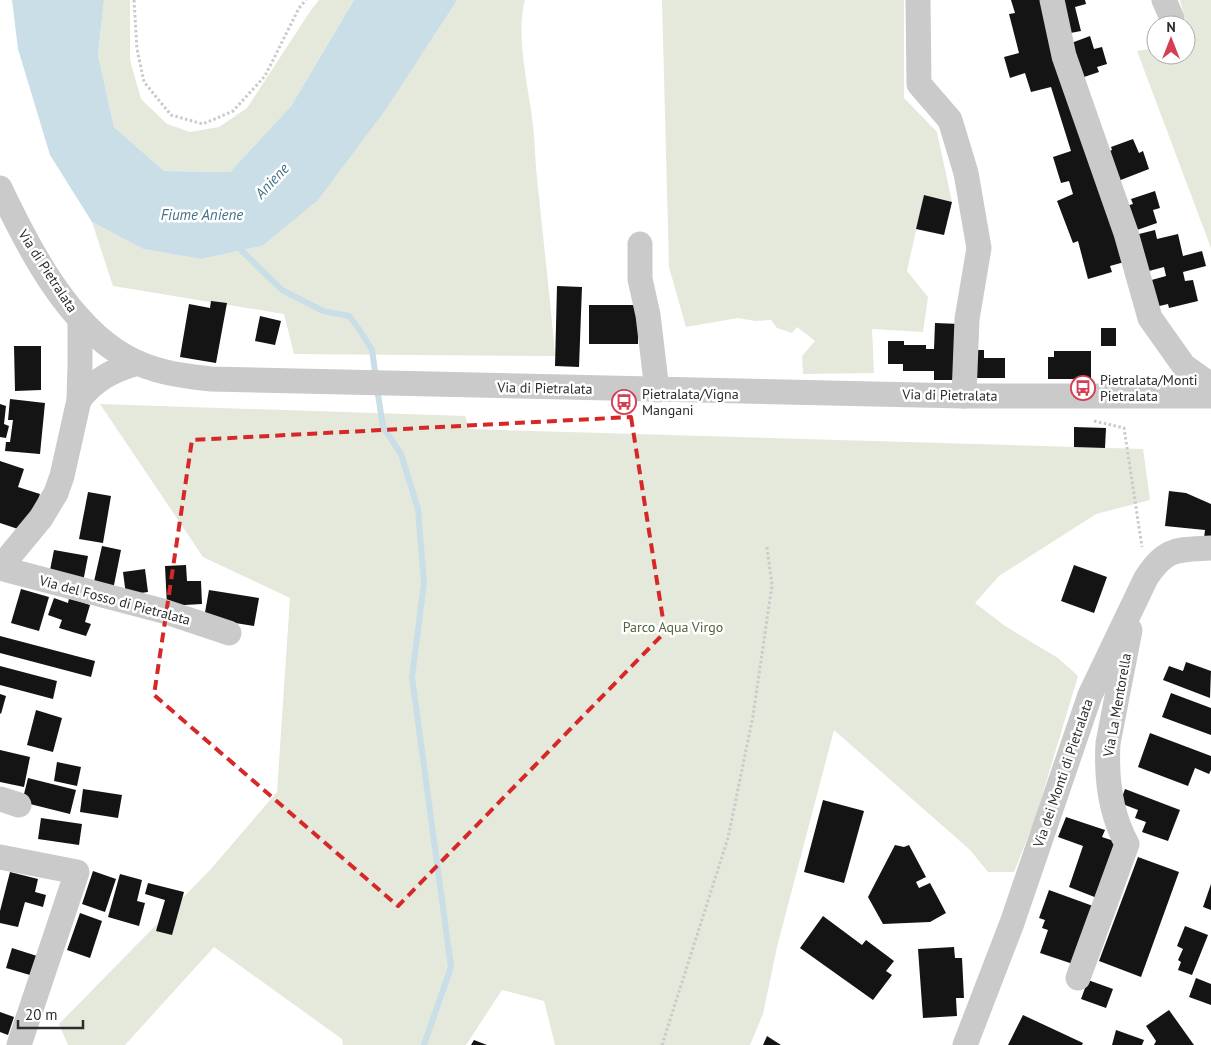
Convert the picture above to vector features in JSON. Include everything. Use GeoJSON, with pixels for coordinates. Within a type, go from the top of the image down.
{"type":"FeatureCollection","features":[{"type":"Feature","properties":{"kind":"street"},"geometry":{"type":"LineString","coordinates":[[918,0],[919,84],[950,120],[966,174],[979,248],[967,319],[964,396]]}},
{"type":"Feature","properties":{"kind":"street"},"geometry":{"type":"LineString","coordinates":[[1052,0],[1064,56],[1126,233],[1150,318],[1184,366],[1211,386]]}},
{"type":"Feature","properties":{"kind":"street","name":"Via di Pietralata"},"geometry":{"type":"LineString","coordinates":[[0,188],[32,251],[53,284],[80,319],[108,345],[126,357],[165,372],[192,377],[310,383],[964,396],[1211,396]]}},
{"type":"Feature","properties":{"kind":"street"},"geometry":{"type":"LineString","coordinates":[[640,244],[640,279],[648,315],[657,390]]}},
{"type":"Feature","properties":{"kind":"street"},"geometry":{"type":"LineString","coordinates":[[0,563],[8,558],[35,526],[56,493],[65,464],[79,400],[80,319]]}},
{"type":"Feature","properties":{"kind":"street"},"geometry":{"type":"LineString","coordinates":[[79,400],[87,389],[106,375],[118,368],[138,363]]}},
{"type":"Feature","properties":{"kind":"street","name":"Via dei Monti di Pietralata"},"geometry":{"type":"LineString","coordinates":[[965,1045],[1012,923],[1090,695],[1146,578],[1154,566],[1167,554],[1182,550],[1211,548]]}},
{"type":"Feature","properties":{"kind":"street","name":"Via del Fosso di Pietralata"},"geometry":{"type":"LineString","coordinates":[[0,568],[163,612],[229,633]]}},
{"type":"Feature","properties":{"kind":"street","name":"Via La Mentorella"},"geometry":{"type":"LineString","coordinates":[[1078,978],[1127,844],[1118,828],[1109,790],[1108,743],[1136,601]]}},
{"type":"Feature","properties":{"kind":"street"},"geometry":{"type":"LineString","coordinates":[[0,857],[77,872],[19,1045]]}},
{"type":"Feature","properties":{"kind":"path"},"geometry":{"type":"LineString","coordinates":[[134,0],[137,50],[144,82],[171,115],[203,124],[233,111],[265,76],[299,8],[306,0]]}},
{"type":"Feature","properties":{"kind":"path"},"geometry":{"type":"LineString","coordinates":[[1089,420],[1124,428],[1146,578]]}},
{"type":"Feature","properties":{"kind":"path"},"geometry":{"type":"LineString","coordinates":[[662,1045],[728,838],[752,716],[772,585],[767,546]]}},
{"type":"Feature","properties":{"kind":"highlighted area"},"geometry":{"type":"Polygon","coordinates":[[[631,417],[665,632],[398,906],[154,695],[192,440],[631,417]]]}},
{"type":"Feature","properties":{"kind":"green space"},"geometry":{"type":"Polygon","coordinates":[[[104,0],[130,0],[130,60],[141,99],[167,124],[190,132],[219,127],[247,108],[319,0],[354,0],[291,106],[230,172],[164,171],[114,127],[98,55],[104,0]]]}},
{"type":"Feature","properties":{"kind":"green space"},"geometry":{"type":"Polygon","coordinates":[[[457,0],[525,0],[521,29],[522,45],[533,125],[555,356],[294,354],[284,314],[113,286],[92,222],[143,249],[201,259],[262,246],[457,0]]]}},
{"type":"Feature","properties":{"kind":"green space"},"geometry":{"type":"Polygon","coordinates":[[[662,0],[904,0],[904,98],[937,132],[952,202],[924,195],[907,271],[928,297],[923,332],[872,329],[874,373],[803,374],[802,356],[815,341],[797,327],[792,333],[777,328],[771,320],[755,321],[738,318],[686,327],[669,267],[662,0]]]}},
{"type":"Feature","properties":{"kind":"green space"},"geometry":{"type":"Polygon","coordinates":[[[1180,0],[1211,0],[1211,248],[1137,51],[1146,50],[1146,65],[1196,65],[1196,15],[1184,15],[1180,0]]]}},
{"type":"Feature","properties":{"kind":"green space","name":"Parco Aqua Virgo"},"geometry":{"type":"Polygon","coordinates":[[[100,404],[465,416],[470,429],[1143,449],[1150,500],[1096,514],[999,576],[975,603],[1005,626],[1058,658],[1078,676],[1036,816],[1014,872],[988,872],[970,850],[834,730],[777,947],[763,1014],[750,1045],[555,1045],[544,1001],[502,990],[466,1045],[343,1045],[342,1039],[214,947],[125,1045],[68,1045],[59,1024],[210,870],[277,792],[290,598],[203,557],[100,404]]]}},
{"type":"Feature","properties":{"kind":"water","name":"Fiume Aniene"},"geometry":{"type":"Polygon","coordinates":[[[12,0],[104,0],[98,55],[114,127],[164,171],[230,172],[291,106],[354,0],[457,0],[386,109],[318,200],[262,246],[201,259],[143,249],[92,222],[50,155],[18,49],[12,0]]]}},
{"type":"Feature","properties":{"kind":"building"},"geometry":{"type":"Polygon","coordinates":[[[1011,0],[1046,0],[1128,261],[1110,266],[1112,272],[1088,279],[1078,241],[1073,243],[1057,201],[1073,194],[1069,181],[1061,183],[1053,157],[1071,151],[1051,87],[1031,92],[1025,73],[1010,78],[1004,57],[1019,53],[1009,14],[1015,13],[1011,0]]]}},
{"type":"Feature","properties":{"kind":"building"},"geometry":{"type":"Polygon","coordinates":[[[1057,0],[1085,0],[1086,4],[1075,7],[1081,31],[1065,34],[1057,0]]]}},
{"type":"Feature","properties":{"kind":"building"},"geometry":{"type":"Polygon","coordinates":[[[1090,36],[1094,49],[1102,47],[1107,64],[1097,67],[1099,72],[1078,79],[1066,45],[1090,36]]]}},
{"type":"Feature","properties":{"kind":"building"},"geometry":{"type":"Polygon","coordinates":[[[1133,139],[1139,153],[1143,151],[1149,169],[1113,183],[1103,154],[1112,150],[1111,147],[1133,139]]]}},
{"type":"Feature","properties":{"kind":"building"},"geometry":{"type":"Polygon","coordinates":[[[1155,191],[1160,208],[1153,210],[1157,223],[1137,230],[1126,206],[1133,204],[1131,199],[1155,191]]]}},
{"type":"Feature","properties":{"kind":"building"},"geometry":{"type":"Polygon","coordinates":[[[924,195],[952,202],[944,235],[916,229],[924,195]]]}},
{"type":"Feature","properties":{"kind":"building"},"geometry":{"type":"Polygon","coordinates":[[[1155,230],[1157,239],[1178,234],[1183,256],[1202,251],[1206,266],[1183,272],[1185,281],[1193,280],[1198,301],[1169,308],[1168,304],[1155,307],[1148,281],[1166,276],[1164,267],[1145,272],[1135,235],[1155,230]]]}},
{"type":"Feature","properties":{"kind":"building"},"geometry":{"type":"Polygon","coordinates":[[[557,286],[582,287],[579,367],[555,366],[557,286]]]}},
{"type":"Feature","properties":{"kind":"building"},"geometry":{"type":"Polygon","coordinates":[[[211,301],[227,303],[216,363],[180,357],[189,304],[210,308],[211,301]]]}},
{"type":"Feature","properties":{"kind":"building"},"geometry":{"type":"Polygon","coordinates":[[[589,305],[638,305],[638,344],[589,344],[589,305]]]}},
{"type":"Feature","properties":{"kind":"building"},"geometry":{"type":"Polygon","coordinates":[[[260,316],[281,321],[275,345],[255,341],[260,316]]]}},
{"type":"Feature","properties":{"kind":"building"},"geometry":{"type":"Polygon","coordinates":[[[935,323],[960,324],[959,380],[934,380],[934,371],[903,371],[903,364],[888,364],[888,341],[904,341],[904,345],[926,345],[926,349],[934,349],[935,323]]]}},
{"type":"Feature","properties":{"kind":"building"},"geometry":{"type":"Polygon","coordinates":[[[1101,328],[1116,328],[1116,346],[1101,346],[1101,328]]]}},
{"type":"Feature","properties":{"kind":"building"},"geometry":{"type":"Polygon","coordinates":[[[14,346],[41,346],[41,390],[15,391],[14,346]]]}},
{"type":"Feature","properties":{"kind":"building"},"geometry":{"type":"Polygon","coordinates":[[[974,350],[984,350],[984,358],[1005,358],[1005,378],[974,378],[974,350]]]}},
{"type":"Feature","properties":{"kind":"building"},"geometry":{"type":"Polygon","coordinates":[[[1054,351],[1091,351],[1091,379],[1048,379],[1048,357],[1054,357],[1054,351]]]}},
{"type":"Feature","properties":{"kind":"building"},"geometry":{"type":"Polygon","coordinates":[[[10,399],[45,403],[40,454],[5,451],[6,442],[10,442],[13,420],[8,420],[10,399]]]}},
{"type":"Feature","properties":{"kind":"building"},"geometry":{"type":"Polygon","coordinates":[[[0,404],[6,406],[4,424],[9,426],[6,438],[0,437],[0,404]]]}},
{"type":"Feature","properties":{"kind":"building"},"geometry":{"type":"Polygon","coordinates":[[[1074,427],[1106,428],[1105,448],[1074,447],[1074,427]]]}},
{"type":"Feature","properties":{"kind":"building"},"geometry":{"type":"Polygon","coordinates":[[[0,461],[24,469],[18,487],[40,494],[27,532],[0,523],[0,461]]]}},
{"type":"Feature","properties":{"kind":"building"},"geometry":{"type":"Polygon","coordinates":[[[1169,491],[1186,493],[1211,504],[1211,539],[1204,538],[1205,530],[1165,526],[1169,491]]]}},
{"type":"Feature","properties":{"kind":"building"},"geometry":{"type":"Polygon","coordinates":[[[88,492],[111,496],[103,543],[79,539],[88,492]]]}},
{"type":"Feature","properties":{"kind":"building"},"geometry":{"type":"Polygon","coordinates":[[[102,546],[121,550],[113,590],[93,586],[102,546]]]}},
{"type":"Feature","properties":{"kind":"building"},"geometry":{"type":"Polygon","coordinates":[[[54,550],[88,556],[83,582],[49,575],[54,550]]]}},
{"type":"Feature","properties":{"kind":"building"},"geometry":{"type":"Polygon","coordinates":[[[186,565],[187,581],[201,581],[202,604],[167,606],[165,566],[186,565]]]}},
{"type":"Feature","properties":{"kind":"building"},"geometry":{"type":"Polygon","coordinates":[[[1074,565],[1107,577],[1094,613],[1061,601],[1074,565]]]}},
{"type":"Feature","properties":{"kind":"building"},"geometry":{"type":"Polygon","coordinates":[[[145,569],[148,592],[126,595],[123,572],[145,569]]]}},
{"type":"Feature","properties":{"kind":"building"},"geometry":{"type":"Polygon","coordinates":[[[21,589],[49,597],[39,631],[11,623],[21,589]]]}},
{"type":"Feature","properties":{"kind":"building"},"geometry":{"type":"Polygon","coordinates":[[[209,590],[259,598],[254,626],[204,618],[209,590]]]}},
{"type":"Feature","properties":{"kind":"building"},"geometry":{"type":"Polygon","coordinates":[[[54,598],[68,603],[69,598],[90,605],[85,622],[91,624],[86,636],[59,628],[62,620],[48,615],[54,598]]]}},
{"type":"Feature","properties":{"kind":"building"},"geometry":{"type":"Polygon","coordinates":[[[0,636],[95,661],[91,677],[0,653],[0,636]]]}},
{"type":"Feature","properties":{"kind":"building"},"geometry":{"type":"Polygon","coordinates":[[[1186,662],[1211,671],[1210,698],[1163,680],[1169,666],[1183,671],[1186,662]]]}},
{"type":"Feature","properties":{"kind":"building"},"geometry":{"type":"Polygon","coordinates":[[[0,666],[57,681],[53,699],[0,685],[0,666]]]}},
{"type":"Feature","properties":{"kind":"building"},"geometry":{"type":"Polygon","coordinates":[[[1171,693],[1211,708],[1211,735],[1162,717],[1171,693]]]}},
{"type":"Feature","properties":{"kind":"building"},"geometry":{"type":"Polygon","coordinates":[[[0,694],[6,696],[1,714],[0,713],[0,694]]]}},
{"type":"Feature","properties":{"kind":"building"},"geometry":{"type":"Polygon","coordinates":[[[36,710],[62,718],[53,752],[27,745],[36,710]]]}},
{"type":"Feature","properties":{"kind":"building"},"geometry":{"type":"Polygon","coordinates":[[[1150,733],[1211,756],[1211,770],[1209,774],[1195,768],[1188,786],[1138,767],[1150,733]]]}},
{"type":"Feature","properties":{"kind":"building"},"geometry":{"type":"Polygon","coordinates":[[[0,750],[30,757],[24,787],[0,782],[0,750]]]}},
{"type":"Feature","properties":{"kind":"building"},"geometry":{"type":"Polygon","coordinates":[[[57,762],[81,767],[77,786],[54,781],[57,762]]]}},
{"type":"Feature","properties":{"kind":"building"},"geometry":{"type":"Polygon","coordinates":[[[28,778],[76,790],[70,814],[22,802],[28,778]]]}},
{"type":"Feature","properties":{"kind":"building"},"geometry":{"type":"Polygon","coordinates":[[[83,789],[122,795],[118,818],[80,812],[83,789]]]}},
{"type":"Feature","properties":{"kind":"building"},"geometry":{"type":"Polygon","coordinates":[[[1125,789],[1180,810],[1168,841],[1142,832],[1146,822],[1135,818],[1138,810],[1120,803],[1125,789]]]}},
{"type":"Feature","properties":{"kind":"building"},"geometry":{"type":"Polygon","coordinates":[[[823,800],[864,811],[844,883],[804,872],[823,800]]]}},
{"type":"Feature","properties":{"kind":"building"},"geometry":{"type":"Polygon","coordinates":[[[1066,817],[1105,830],[1102,837],[1117,842],[1097,898],[1069,887],[1083,846],[1058,837],[1066,817]]]}},
{"type":"Feature","properties":{"kind":"building"},"geometry":{"type":"Polygon","coordinates":[[[41,818],[82,824],[79,845],[38,839],[41,818]]]}},
{"type":"Feature","properties":{"kind":"building"},"geometry":{"type":"Polygon","coordinates":[[[895,845],[904,847],[909,845],[926,877],[916,882],[919,888],[930,883],[946,913],[930,922],[883,924],[868,897],[895,845]]]}},
{"type":"Feature","properties":{"kind":"building"},"geometry":{"type":"Polygon","coordinates":[[[1138,857],[1179,872],[1141,977],[1099,961],[1138,857]]]}},
{"type":"Feature","properties":{"kind":"building"},"geometry":{"type":"Polygon","coordinates":[[[93,871],[116,879],[105,912],[82,904],[93,871]]]}},
{"type":"Feature","properties":{"kind":"building"},"geometry":{"type":"Polygon","coordinates":[[[10,872],[38,879],[35,892],[46,895],[43,907],[25,902],[18,927],[0,923],[0,911],[10,872]]]}},
{"type":"Feature","properties":{"kind":"building"},"geometry":{"type":"Polygon","coordinates":[[[120,874],[142,880],[137,901],[145,903],[139,926],[108,917],[120,874]]]}},
{"type":"Feature","properties":{"kind":"building"},"geometry":{"type":"Polygon","coordinates":[[[148,883],[184,892],[172,935],[156,931],[165,900],[145,894],[148,883]]]}},
{"type":"Feature","properties":{"kind":"building"},"geometry":{"type":"Polygon","coordinates":[[[1211,884],[1211,910],[1203,907],[1211,884]]]}},
{"type":"Feature","properties":{"kind":"building"},"geometry":{"type":"Polygon","coordinates":[[[1049,890],[1093,906],[1073,964],[1040,953],[1048,930],[1042,928],[1045,920],[1039,918],[1049,890]]]}},
{"type":"Feature","properties":{"kind":"building"},"geometry":{"type":"Polygon","coordinates":[[[80,913],[102,921],[90,958],[67,950],[80,913]]]}},
{"type":"Feature","properties":{"kind":"building"},"geometry":{"type":"Polygon","coordinates":[[[823,916],[862,945],[866,940],[894,961],[886,971],[892,975],[873,1000],[800,948],[823,916]]]}},
{"type":"Feature","properties":{"kind":"building"},"geometry":{"type":"Polygon","coordinates":[[[1185,926],[1208,935],[1192,975],[1178,970],[1181,962],[1178,960],[1183,949],[1177,946],[1185,926]]]}},
{"type":"Feature","properties":{"kind":"building"},"geometry":{"type":"Polygon","coordinates":[[[954,947],[955,958],[962,958],[964,998],[956,998],[957,1016],[923,1018],[918,949],[954,947]]]}},
{"type":"Feature","properties":{"kind":"building"},"geometry":{"type":"Polygon","coordinates":[[[12,948],[37,956],[30,975],[6,968],[12,948]]]}},
{"type":"Feature","properties":{"kind":"building"},"geometry":{"type":"Polygon","coordinates":[[[1196,978],[1211,984],[1211,1005],[1189,997],[1196,978]]]}},
{"type":"Feature","properties":{"kind":"building"},"geometry":{"type":"Polygon","coordinates":[[[1088,980],[1113,989],[1106,1008],[1081,999],[1088,980]]]}},
{"type":"Feature","properties":{"kind":"building"},"geometry":{"type":"Polygon","coordinates":[[[1169,1010],[1194,1045],[1154,1045],[1156,1041],[1146,1026],[1169,1010]]]}},
{"type":"Feature","properties":{"kind":"building"},"geometry":{"type":"Polygon","coordinates":[[[0,1012],[14,1017],[8,1035],[0,1032],[0,1012]]]}},
{"type":"Feature","properties":{"kind":"building"},"geometry":{"type":"Polygon","coordinates":[[[1023,1015],[1083,1043],[1082,1045],[1008,1045],[1023,1015]]]}},
{"type":"Feature","properties":{"kind":"building"},"geometry":{"type":"Polygon","coordinates":[[[1116,1030],[1144,1040],[1142,1045],[1112,1045],[1116,1030]]]}},
{"type":"Feature","properties":{"kind":"building"},"geometry":{"type":"Polygon","coordinates":[[[767,1036],[781,1045],[763,1045],[767,1036]]]}},
{"type":"Feature","properties":{"kind":"building"},"geometry":{"type":"Polygon","coordinates":[[[474,1040],[487,1045],[471,1045],[474,1040]]]}},
{"type":"Feature","properties":{"kind":"waterway"},"geometry":{"type":"LineString","coordinates":[[242,251],[282,290],[323,311],[349,316],[372,350],[376,378]]}},
{"type":"Feature","properties":{"kind":"waterway"},"geometry":{"type":"LineString","coordinates":[[377,388],[383,427],[401,454],[418,509],[424,583],[412,677],[451,967],[424,1045]]}},
{"type":"Feature","properties":{"kind":"place","name":"Pietralata/Monti Pietralata"},"geometry":{"type":"Point","coordinates":[1083,388]}},
{"type":"Feature","properties":{"kind":"place","name":"Pietralata/Vigna Mangani"},"geometry":{"type":"Point","coordinates":[624,402]}},
{"type":"Feature","properties":{"kind":"water label","name":"Aniene"},"geometry":{"type":"Point","coordinates":[272,181]}}]}
